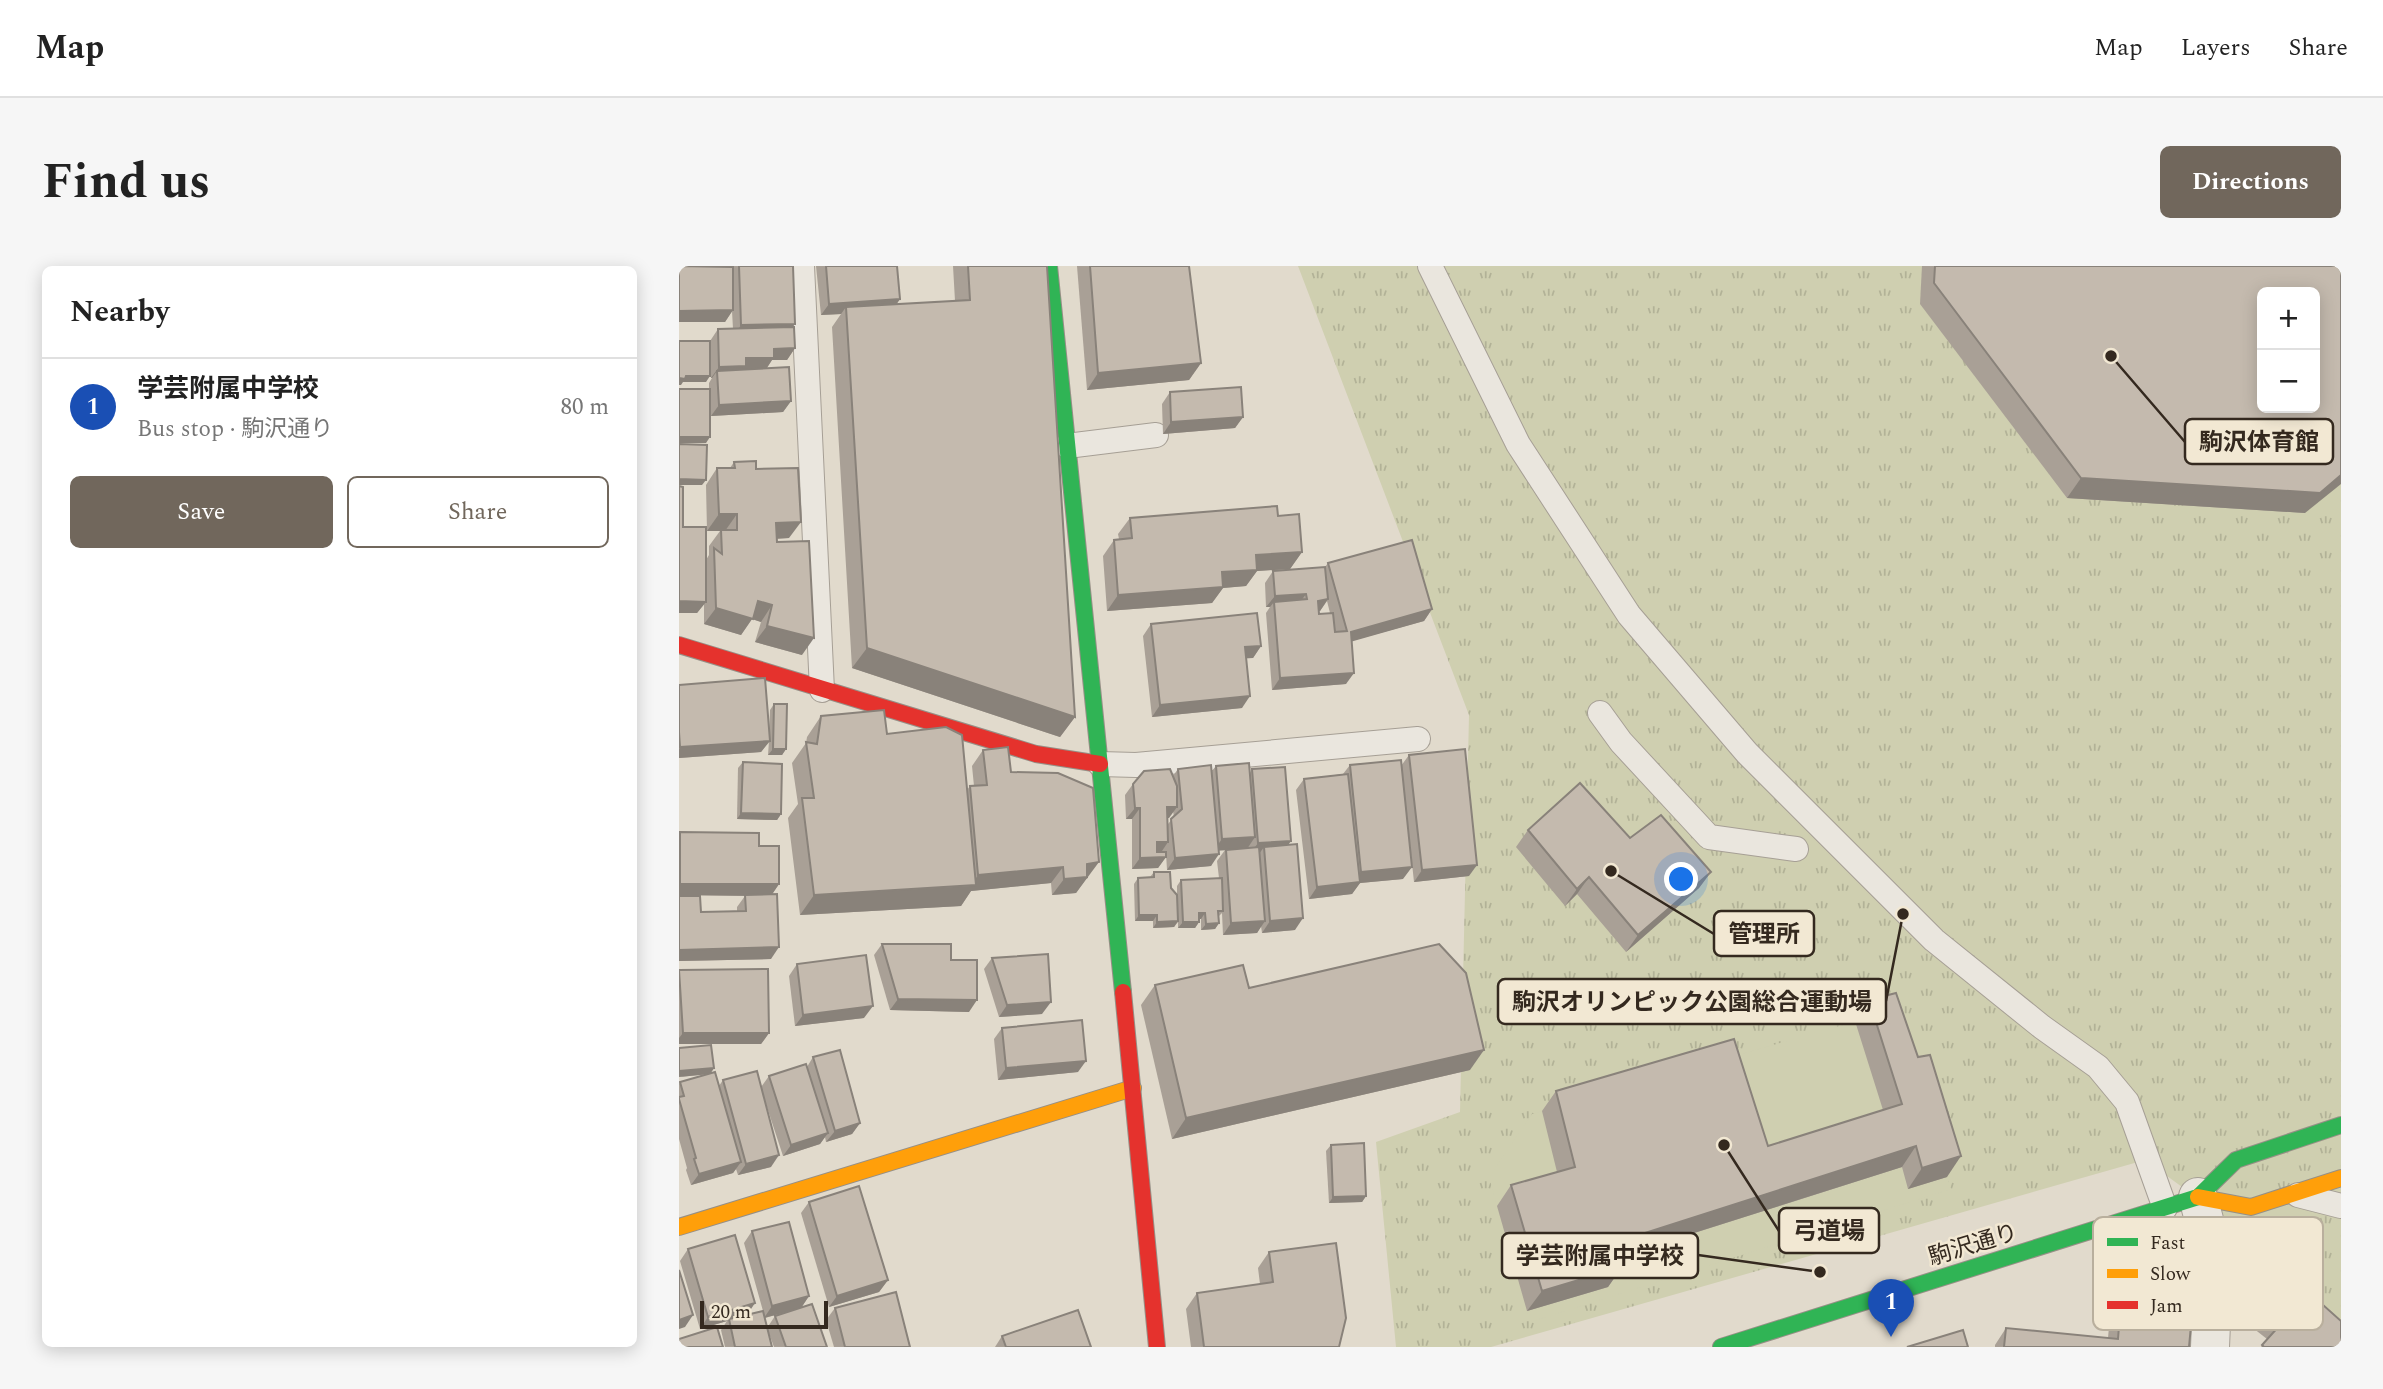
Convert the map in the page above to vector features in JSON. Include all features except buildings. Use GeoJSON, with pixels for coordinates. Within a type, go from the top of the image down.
{"type":"FeatureCollection","features":[{"type":"Feature","properties":{"kind":"street"},"geometry":{"type":"LineString","coordinates":[[1049,266],[1157,1347]]}},
{"type":"Feature","properties":{"kind":"street"},"geometry":{"type":"LineString","coordinates":[[679,645],[1035,754],[1100,764]]}},
{"type":"Feature","properties":{"kind":"street"},"geometry":{"type":"LineString","coordinates":[[679,1227],[1133,1088]]}},
{"type":"Feature","properties":{"kind":"street","name":"駒沢通り"},"geometry":{"type":"LineString","coordinates":[[2133,1217],[2181,1202],[2236,1160],[2341,1125]]}},
{"type":"Feature","properties":{"kind":"street","name":"駒沢通り"},"geometry":{"type":"LineString","coordinates":[[2181,1202],[2251,1207],[2341,1178]]}},
{"type":"Feature","properties":{"kind":"street"},"geometry":{"type":"LineString","coordinates":[[2181,1202],[2192,1217]]}},
{"type":"Feature","properties":{"kind":"street","name":"駒沢通り"},"geometry":{"type":"LineString","coordinates":[[1721,1347],[2093,1230]]}},
{"type":"Feature","properties":{"kind":"lane"},"geometry":{"type":"LineString","coordinates":[[802,266],[823,690]]}},
{"type":"Feature","properties":{"kind":"lane"},"geometry":{"type":"LineString","coordinates":[[1430,266],[1518,444],[1629,615],[1747,754],[1934,940],[2033,1020],[2098,1067],[2127,1102],[2181,1202]]}},
{"type":"Feature","properties":{"kind":"lane"},"geometry":{"type":"LineString","coordinates":[[1067,446],[1156,435]]}},
{"type":"Feature","properties":{"kind":"lane"},"geometry":{"type":"LineString","coordinates":[[1600,713],[1621,742],[1709,837],[1796,849]]}},
{"type":"Feature","properties":{"kind":"lane"},"geometry":{"type":"LineString","coordinates":[[1100,764],[1136,765],[1419,739]]}},
{"type":"Feature","properties":{"kind":"lane"},"geometry":{"type":"LineString","coordinates":[[2293,1194],[2341,1206]]}},
{"type":"Feature","properties":{"kind":"green space"},"geometry":{"type":"Polygon","coordinates":[[[1298,266],[2341,266],[2341,1323],[2323,1304],[2323,1217],[2223,1217],[2145,1160],[1491,1347],[1396,1347],[1376,1142],[1460,1112],[1469,715],[1298,266]]]}},
{"type":"Feature","properties":{"kind":"green space"},"geometry":{"type":"Polygon","coordinates":[[[1895,1010],[1951,1189],[1530,1322],[1489,1177],[1532,1114],[1895,1010]]]}},
{"type":"Feature","properties":{"kind":"traffic: fast"},"geometry":{"type":"LineString","coordinates":[[1049,266],[1123,992]]}},
{"type":"Feature","properties":{"kind":"traffic: fast"},"geometry":{"type":"LineString","coordinates":[[2134,1217],[2198,1197],[2236,1160],[2341,1125]]}},
{"type":"Feature","properties":{"kind":"traffic: fast"},"geometry":{"type":"LineString","coordinates":[[1721,1347],[2093,1230]]}},
{"type":"Feature","properties":{"kind":"traffic: slow"},"geometry":{"type":"LineString","coordinates":[[679,1227],[1133,1088]]}},
{"type":"Feature","properties":{"kind":"traffic: slow"},"geometry":{"type":"LineString","coordinates":[[2198,1197],[2251,1207],[2341,1178]]}},
{"type":"Feature","properties":{"kind":"traffic: jam"},"geometry":{"type":"LineString","coordinates":[[679,645],[1036,754],[1100,764]]}},
{"type":"Feature","properties":{"kind":"traffic: jam"},"geometry":{"type":"LineString","coordinates":[[1123,992],[1157,1347]]}},
{"type":"Feature","properties":{"kind":"place","name":"駒沢体育館"},"geometry":{"type":"Point","coordinates":[2111,356]}},
{"type":"Feature","properties":{"kind":"place","name":"管理所"},"geometry":{"type":"Point","coordinates":[1611,871]}},
{"type":"Feature","properties":{"kind":"place","name":"駒沢オリンピック公園総合運動場"},"geometry":{"type":"Point","coordinates":[1903,914]}},
{"type":"Feature","properties":{"kind":"place","name":"弓道場"},"geometry":{"type":"Point","coordinates":[1724,1145]}},
{"type":"Feature","properties":{"kind":"place","name":"学芸附属中学校"},"geometry":{"type":"Point","coordinates":[1820,1272]}},
{"type":"Feature","properties":{"kind":"place","name":"学芸附属中学校"},"geometry":{"type":"Point","coordinates":[1891,1337]}}]}
